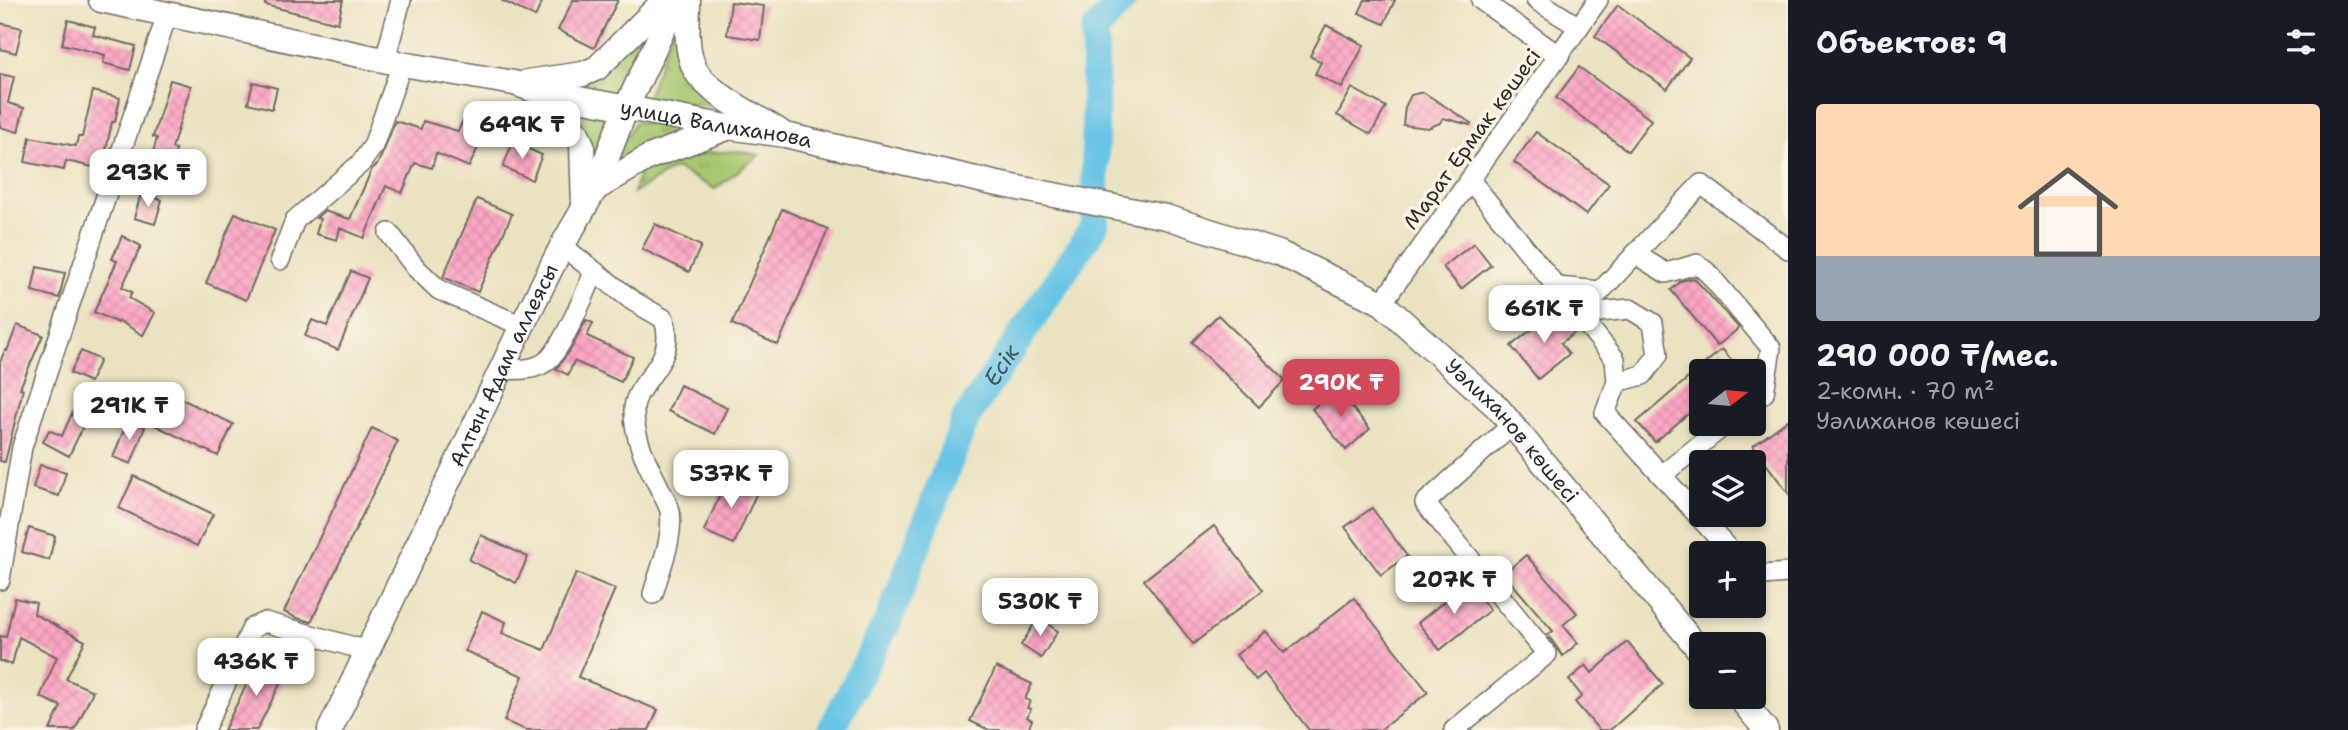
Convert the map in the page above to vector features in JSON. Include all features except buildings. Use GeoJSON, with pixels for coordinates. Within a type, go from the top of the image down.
{"type":"FeatureCollection","features":[{"type":"Feature","properties":{"kind":"main road","name":"улица Валиханова"},"geometry":{"type":"LineString","coordinates":[[101,0],[626,108],[785,135],[993,183],[1166,217]]}},
{"type":"Feature","properties":{"kind":"main road"},"geometry":{"type":"LineString","coordinates":[[526,87],[583,74],[597,68],[664,0]]}},
{"type":"Feature","properties":{"kind":"main road","name":"Алтын Адам аллеясы"},"geometry":{"type":"LineString","coordinates":[[330,730],[522,326],[562,246],[589,200],[626,108],[677,0]]}},
{"type":"Feature","properties":{"kind":"main road"},"geometry":{"type":"LineString","coordinates":[[688,0],[687,45],[693,68],[706,85],[785,135]]}},
{"type":"Feature","properties":{"kind":"main road"},"geometry":{"type":"LineString","coordinates":[[526,87],[577,132],[582,145],[589,200],[649,157],[728,127]]}},
{"type":"Feature","properties":{"kind":"main road","name":"Уәлиханов көшесі"},"geometry":{"type":"LineString","coordinates":[[1166,217],[1279,253],[1382,303],[1497,407],[1689,638]]}},
{"type":"Feature","properties":{"kind":"main road"},"geometry":{"type":"LineString","coordinates":[[1749,709],[1766,730]]}},
{"type":"Feature","properties":{"kind":"street"},"geometry":{"type":"LineString","coordinates":[[280,260],[295,220],[362,163],[373,146],[393,62],[401,0]]}},
{"type":"Feature","properties":{"kind":"street"},"geometry":{"type":"LineString","coordinates":[[1481,0],[1559,56]]}},
{"type":"Feature","properties":{"kind":"street"},"geometry":{"type":"LineString","coordinates":[[1536,0],[1579,27]]}},
{"type":"Feature","properties":{"kind":"street","name":"Марат Ермак көшесі"},"geometry":{"type":"LineString","coordinates":[[1382,303],[1598,0]]}},
{"type":"Feature","properties":{"kind":"street"},"geometry":{"type":"LineString","coordinates":[[0,580],[22,447],[167,15]]}},
{"type":"Feature","properties":{"kind":"street"},"geometry":{"type":"LineString","coordinates":[[1470,180],[1615,359],[1618,382],[1605,413],[1721,541]]}},
{"type":"Feature","properties":{"kind":"street"},"geometry":{"type":"LineString","coordinates":[[1579,314],[1701,184],[1788,249]]}},
{"type":"Feature","properties":{"kind":"street"},"geometry":{"type":"LineString","coordinates":[[388,233],[416,268],[439,290],[522,326]]}},
{"type":"Feature","properties":{"kind":"street"},"geometry":{"type":"LineString","coordinates":[[562,246],[632,301],[664,319],[667,329],[663,358],[633,407],[635,429],[643,455],[670,509],[670,535],[653,594]]}},
{"type":"Feature","properties":{"kind":"street"},"geometry":{"type":"LineString","coordinates":[[1636,254],[1666,273],[1697,264],[1708,273],[1771,348],[1766,376]]}},
{"type":"Feature","properties":{"kind":"street"},"geometry":{"type":"LineString","coordinates":[[502,369],[534,367],[549,360],[594,272]]}},
{"type":"Feature","properties":{"kind":"street"},"geometry":{"type":"LineString","coordinates":[[1557,287],[1601,291]]}},
{"type":"Feature","properties":{"kind":"street"},"geometry":{"type":"LineString","coordinates":[[1579,314],[1630,309],[1653,323],[1658,355],[1643,375],[1618,382]]}},
{"type":"Feature","properties":{"kind":"street"},"geometry":{"type":"LineString","coordinates":[[1454,730],[1547,654],[1424,503],[1512,425]]}},
{"type":"Feature","properties":{"kind":"street"},"geometry":{"type":"LineString","coordinates":[[1662,475],[1711,436]]}},
{"type":"Feature","properties":{"kind":"street"},"geometry":{"type":"LineString","coordinates":[[1766,575],[1788,573]]}},
{"type":"Feature","properties":{"kind":"street"},"geometry":{"type":"LineString","coordinates":[[204,730],[252,628],[265,622],[368,651]]}},
{"type":"Feature","properties":{"kind":"green space"},"geometry":{"type":"Polygon","coordinates":[[[680,9],[685,79],[703,95],[728,108],[647,98],[680,9]]]}},
{"type":"Feature","properties":{"kind":"green space"},"geometry":{"type":"Polygon","coordinates":[[[653,29],[622,94],[554,87],[653,29]]]}},
{"type":"Feature","properties":{"kind":"green space"},"geometry":{"type":"Polygon","coordinates":[[[559,101],[612,115],[587,164],[559,101]]]}},
{"type":"Feature","properties":{"kind":"green space"},"geometry":{"type":"Polygon","coordinates":[[[635,122],[713,131],[636,151],[604,173],[635,122]]]}},
{"type":"Feature","properties":{"kind":"green space"},"geometry":{"type":"Polygon","coordinates":[[[738,151],[759,155],[715,189],[675,168],[633,193],[641,168],[678,155],[738,151]]]}},
{"type":"Feature","properties":{"kind":"waterway","name":"Есік"},"geometry":{"type":"LineString","coordinates":[[831,730],[890,617],[966,418],[1095,225],[1095,30],[1123,0]]}}]}
